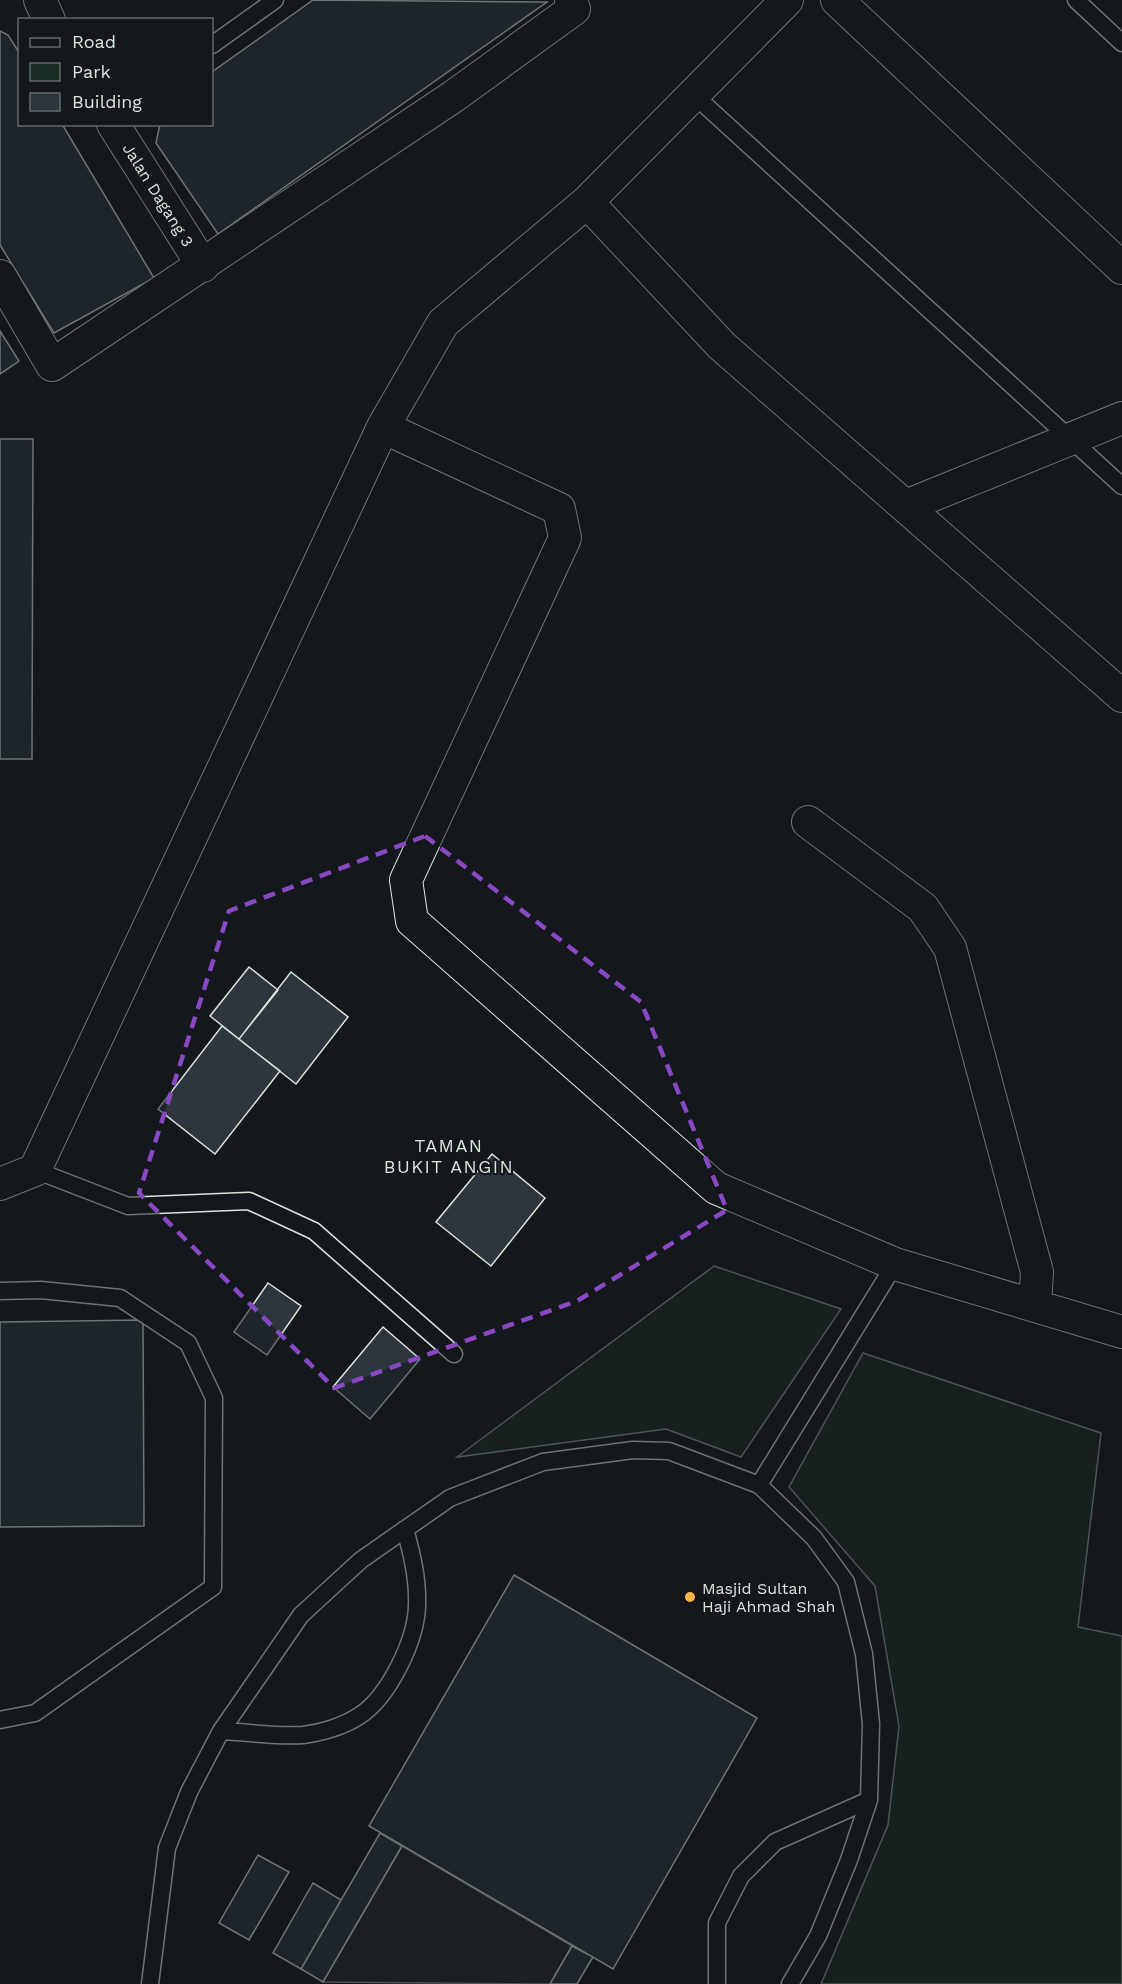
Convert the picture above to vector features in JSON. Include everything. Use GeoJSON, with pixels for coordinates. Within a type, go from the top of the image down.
{"type":"FeatureCollection","features":[{"type":"Feature","properties":{"kind":"street"},"geometry":{"type":"LineString","coordinates":[[40,0],[48,18]]}},
{"type":"Feature","properties":{"kind":"street"},"geometry":{"type":"LineString","coordinates":[[0,276],[52,365],[203,266],[491,69],[574,9],[572,0]]}},
{"type":"Feature","properties":{"kind":"street"},"geometry":{"type":"LineString","coordinates":[[0,1184],[36,1170],[383,427],[443,323],[586,202],[787,0]]}},
{"type":"Feature","properties":{"kind":"street"},"geometry":{"type":"LineString","coordinates":[[837,0],[1122,268]]}},
{"type":"Feature","properties":{"kind":"street","name":"Jalan Dagang 3"},"geometry":{"type":"LineString","coordinates":[[114,126],[203,266]]}},
{"type":"Feature","properties":{"kind":"street"},"geometry":{"type":"LineString","coordinates":[[586,202],[722,346],[1122,696]]}},
{"type":"Feature","properties":{"kind":"street"},"geometry":{"type":"LineString","coordinates":[[906,506],[1122,418]]}},
{"type":"Feature","properties":{"kind":"street"},"geometry":{"type":"LineString","coordinates":[[383,427],[559,509],[565,538],[406,880],[412,921],[716,1188],[895,1264],[1122,1332]]}},
{"type":"Feature","properties":{"kind":"street"},"geometry":{"type":"LineString","coordinates":[[808,822],[923,908],[950,948],[1037,1272],[1035,1306]]}},
{"type":"Feature","properties":{"kind":"lane"},"geometry":{"type":"LineString","coordinates":[[213,44],[275,0]]}},
{"type":"Feature","properties":{"kind":"lane"},"geometry":{"type":"LineString","coordinates":[[1076,0],[1122,44]]}},
{"type":"Feature","properties":{"kind":"lane"},"geometry":{"type":"LineString","coordinates":[[694,95],[1122,486]]}},
{"type":"Feature","properties":{"kind":"lane"},"geometry":{"type":"LineString","coordinates":[[36,1170],[128,1206],[249,1201],[314,1231],[454,1354]]}},
{"type":"Feature","properties":{"kind":"lane"},"geometry":{"type":"LineString","coordinates":[[759,1485],[895,1264]]}},
{"type":"Feature","properties":{"kind":"lane"},"geometry":{"type":"LineString","coordinates":[[0,1291],[40,1290],[120,1298],[188,1342],[214,1398],[213,1587],[35,1713],[0,1720]]}},
{"type":"Feature","properties":{"kind":"lane"},"geometry":{"type":"LineString","coordinates":[[150,1984],[167,1848],[189,1792],[221,1731],[301,1615],[361,1560],[450,1498],[543,1462],[577,1455],[633,1450],[669,1451],[759,1485],[814,1538],[846,1582],[864,1654],[871,1724],[869,1800],[849,1860],[818,1936],[790,1984]]}},
{"type":"Feature","properties":{"kind":"lane"},"geometry":{"type":"LineString","coordinates":[[221,1731],[304,1735],[339,1726],[361,1715],[385,1689],[407,1652],[417,1607],[415,1566],[405,1529]]}},
{"type":"Feature","properties":{"kind":"lane"},"geometry":{"type":"LineString","coordinates":[[717,1984],[717,1923],[741,1876],[775,1842],[869,1800]]}},
{"type":"Feature","properties":{"kind":"highlighted area"},"geometry":{"type":"Polygon","coordinates":[[[425,836],[641,1002],[727,1210],[577,1301],[334,1388],[139,1193],[229,911],[425,836]]]}},
{"type":"Feature","properties":{"kind":"green space"},"geometry":{"type":"Polygon","coordinates":[[[714,1266],[841,1309],[741,1457],[666,1429],[457,1457],[714,1266]]]}},
{"type":"Feature","properties":{"kind":"green space"},"geometry":{"type":"Polygon","coordinates":[[[863,1353],[1101,1433],[1078,1627],[1122,1636],[1122,1984],[821,1984],[888,1825],[899,1726],[875,1586],[789,1487],[863,1353]]]}},
{"type":"Feature","properties":{"kind":"shaded area"},"geometry":{"type":"Polygon","coordinates":[[[402,1846],[572,1946],[550,1984],[323,1982],[402,1846]]]}},
{"type":"Feature","properties":{"kind":"building"},"geometry":{"type":"Polygon","coordinates":[[[313,0],[547,2],[218,234],[156,143],[160,126],[213,126],[213,71],[313,0]]]}},
{"type":"Feature","properties":{"kind":"building"},"geometry":{"type":"Polygon","coordinates":[[[0,31],[8,35],[18,51],[18,126],[63,126],[154,278],[54,333],[0,245],[0,31]]]}},
{"type":"Feature","properties":{"kind":"building"},"geometry":{"type":"Polygon","coordinates":[[[0,331],[19,361],[0,374],[0,331]]]}},
{"type":"Feature","properties":{"kind":"building"},"geometry":{"type":"Polygon","coordinates":[[[0,439],[33,439],[32,759],[0,759],[0,439]]]}},
{"type":"Feature","properties":{"kind":"building"},"geometry":{"type":"Polygon","coordinates":[[[249,967],[278,990],[239,1039],[210,1016],[249,967]]]}},
{"type":"Feature","properties":{"kind":"building"},"geometry":{"type":"Polygon","coordinates":[[[291,972],[348,1017],[296,1084],[239,1039],[291,972]]]}},
{"type":"Feature","properties":{"kind":"building"},"geometry":{"type":"Polygon","coordinates":[[[222,1026],[280,1071],[215,1154],[158,1109],[222,1026]]]}},
{"type":"Feature","properties":{"kind":"building"},"geometry":{"type":"Polygon","coordinates":[[[492,1154],[545,1198],[491,1266],[436,1222],[492,1154]]]}},
{"type":"Feature","properties":{"kind":"building"},"geometry":{"type":"Polygon","coordinates":[[[268,1283],[301,1306],[267,1355],[234,1332],[268,1283]]]}},
{"type":"Feature","properties":{"kind":"building"},"geometry":{"type":"Polygon","coordinates":[[[143,1320],[144,1526],[0,1527],[0,1322],[143,1320]]]}},
{"type":"Feature","properties":{"kind":"building"},"geometry":{"type":"Polygon","coordinates":[[[383,1327],[420,1359],[370,1419],[333,1387],[383,1327]]]}},
{"type":"Feature","properties":{"kind":"building"},"geometry":{"type":"Polygon","coordinates":[[[514,1575],[757,1718],[613,1969],[369,1826],[514,1575]]]}},
{"type":"Feature","properties":{"kind":"building"},"geometry":{"type":"Polygon","coordinates":[[[380,1833],[402,1846],[323,1982],[301,1969],[380,1833]]]}},
{"type":"Feature","properties":{"kind":"building"},"geometry":{"type":"Polygon","coordinates":[[[258,1855],[289,1872],[249,1940],[219,1923],[258,1855]]]}},
{"type":"Feature","properties":{"kind":"building"},"geometry":{"type":"Polygon","coordinates":[[[313,1883],[341,1900],[301,1969],[273,1953],[313,1883]]]}},
{"type":"Feature","properties":{"kind":"building"},"geometry":{"type":"Polygon","coordinates":[[[572,1946],[593,1957],[577,1984],[550,1984],[572,1946]]]}},
{"type":"Feature","properties":{"kind":"place","name":"Masjid Sultan Haji Ahmad Shah"},"geometry":{"type":"Point","coordinates":[690,1597]}},
{"type":"Feature","properties":{"kind":"district","name":"TAMAN BUKIT ANGIN"},"geometry":{"type":"Point","coordinates":[449,1155]}}]}
